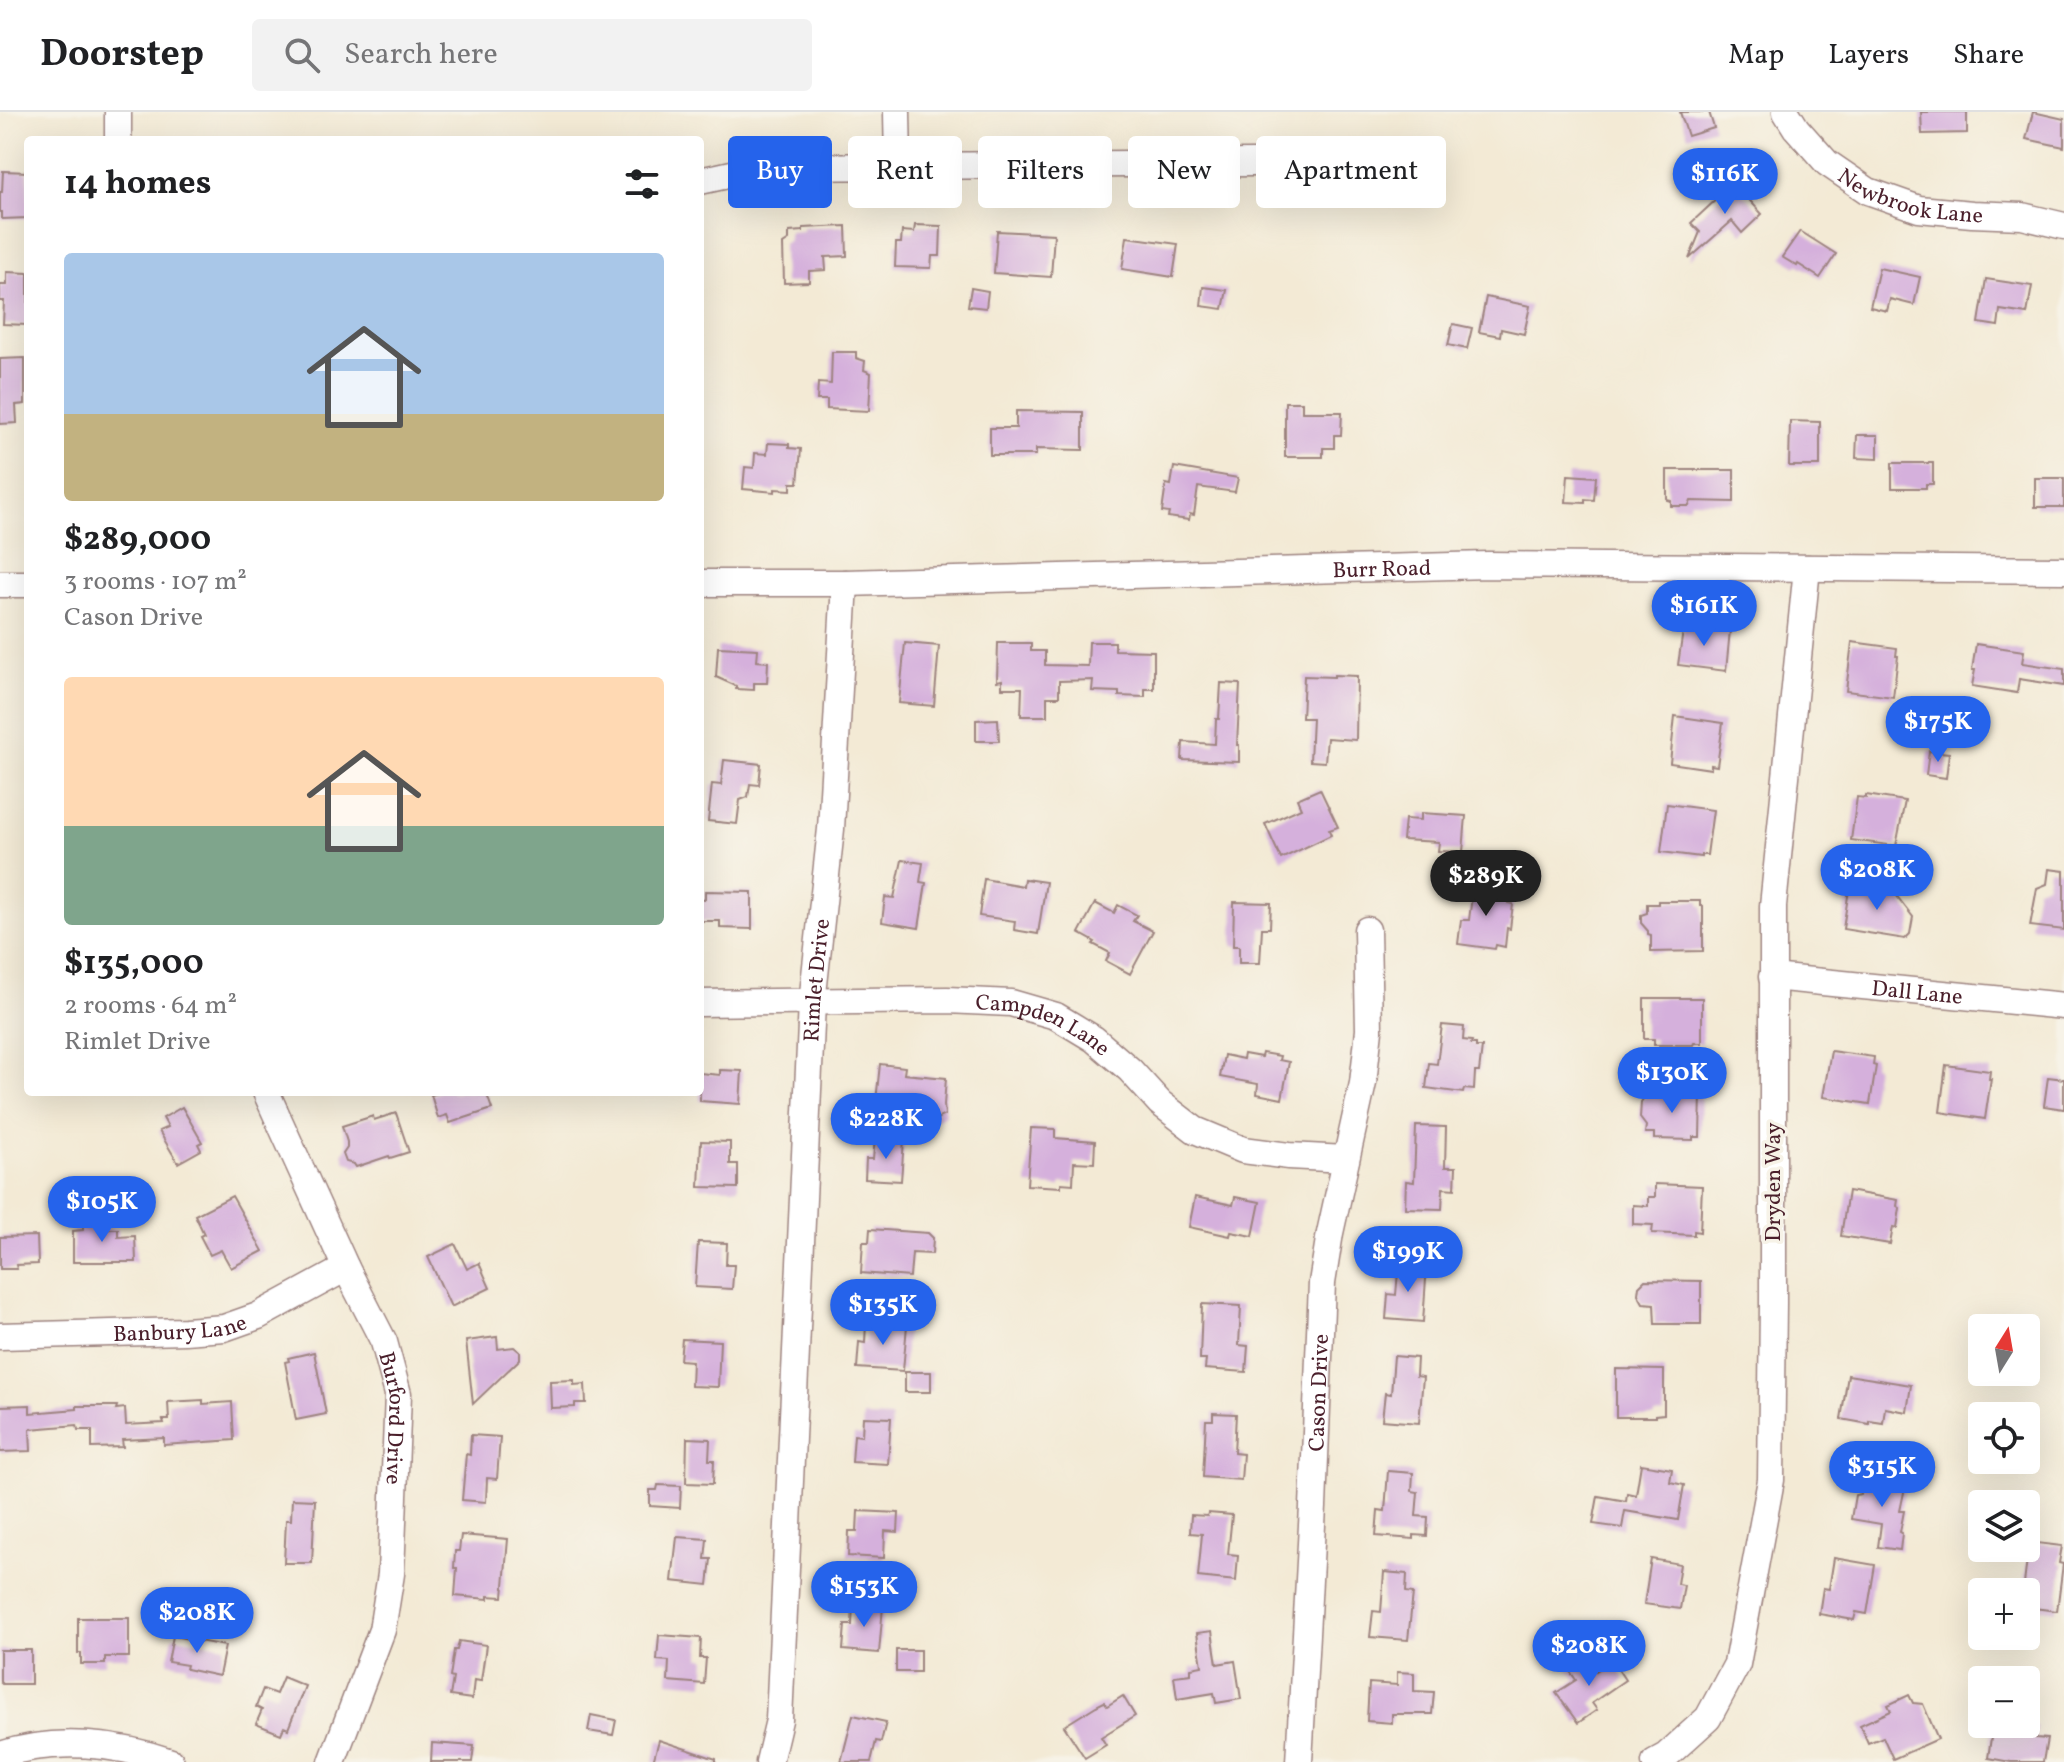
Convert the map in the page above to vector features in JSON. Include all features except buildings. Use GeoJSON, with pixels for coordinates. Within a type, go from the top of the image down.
{"type":"FeatureCollection","features":[{"type":"Feature","properties":{"kind":"street"},"geometry":{"type":"LineString","coordinates":[[118,112],[118,136]]}},
{"type":"Feature","properties":{"kind":"street"},"geometry":{"type":"LineString","coordinates":[[897,112],[897,136]]}},
{"type":"Feature","properties":{"kind":"street","name":"Newbrook Lane"},"geometry":{"type":"LineString","coordinates":[[1786,112],[1827,163],[1868,191],[1919,209],[2022,216],[2064,226]]}},
{"type":"Feature","properties":{"kind":"street"},"geometry":{"type":"LineString","coordinates":[[962,165],[1254,163]]}},
{"type":"Feature","properties":{"kind":"street"},"geometry":{"type":"LineString","coordinates":[[704,180],[750,170],[848,167]]}},
{"type":"Feature","properties":{"kind":"street","name":"Burr Road"},"geometry":{"type":"LineString","coordinates":[[704,583],[845,583],[1488,565],[2064,570]]}},
{"type":"Feature","properties":{"kind":"street","name":"Dryden Way"},"geometry":{"type":"LineString","coordinates":[[1655,1762],[1666,1756],[1708,1718],[1737,1664],[1771,1480],[1773,906],[1807,568]]}},
{"type":"Feature","properties":{"kind":"street","name":"Rimlet Drive"},"geometry":{"type":"LineString","coordinates":[[769,1762],[779,1720],[812,1003],[831,829],[845,583]]}},
{"type":"Feature","properties":{"kind":"street"},"geometry":{"type":"LineString","coordinates":[[0,584],[24,584]]}},
{"type":"Feature","properties":{"kind":"street","name":"Cason Drive"},"geometry":{"type":"LineString","coordinates":[[1299,1762],[1322,1283],[1363,1083],[1369,1030],[1367,930]]}},
{"type":"Feature","properties":{"kind":"street","name":"Dall Lane"},"geometry":{"type":"LineString","coordinates":[[1772,977],[2064,1006]]}},
{"type":"Feature","properties":{"kind":"street","name":"Campden Lane"},"geometry":{"type":"LineString","coordinates":[[704,1003],[947,1000],[1011,1003],[1056,1016],[1094,1039],[1130,1070],[1160,1103],[1195,1130],[1243,1150],[1346,1159]]}},
{"type":"Feature","properties":{"kind":"street","name":"Burford Drive"},"geometry":{"type":"LineString","coordinates":[[268,1096],[346,1268],[384,1342],[398,1394],[391,1574],[382,1630],[332,1762]]}},
{"type":"Feature","properties":{"kind":"street","name":"Banbury Lane"},"geometry":{"type":"LineString","coordinates":[[0,1336],[224,1328],[258,1316],[346,1268]]}},
{"type":"Feature","properties":{"kind":"street"},"geometry":{"type":"LineString","coordinates":[[0,1755],[66,1745],[112,1746],[171,1762]]}}]}
